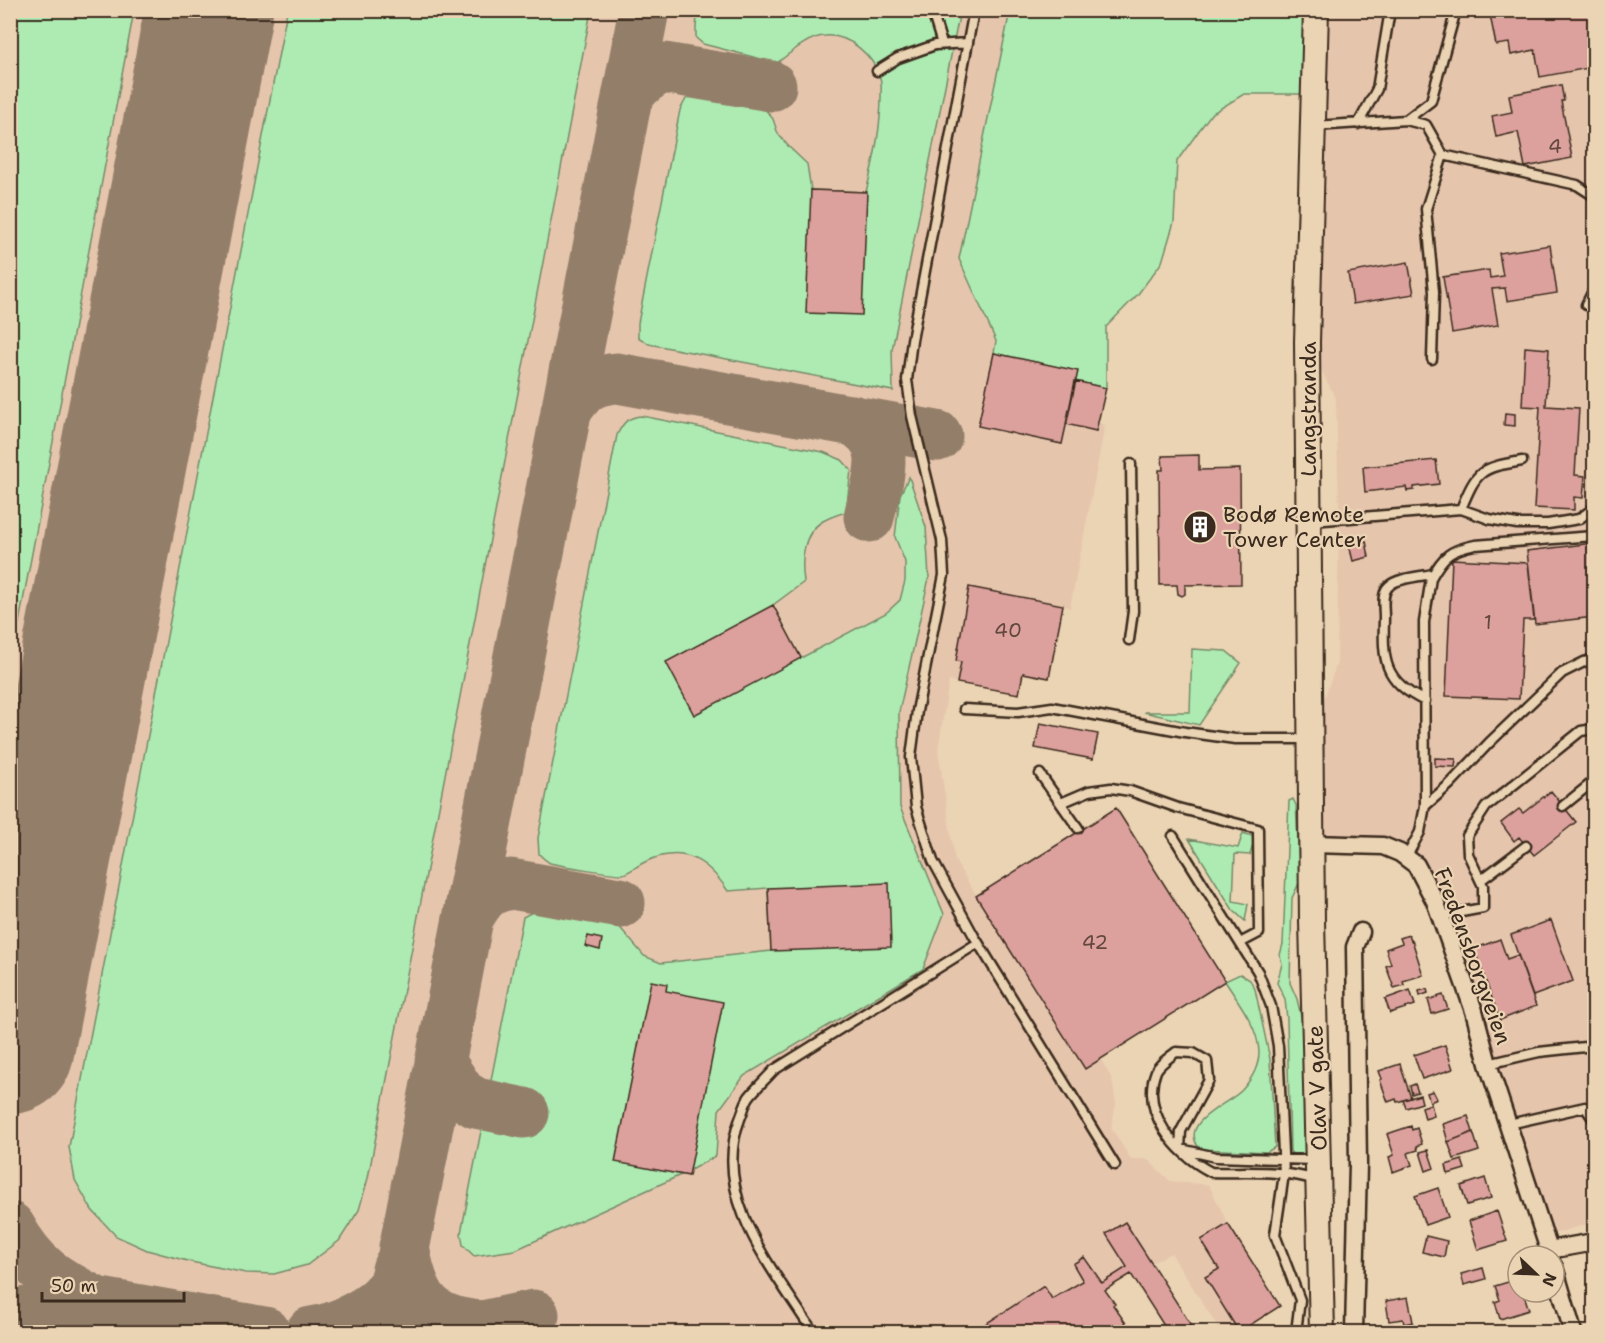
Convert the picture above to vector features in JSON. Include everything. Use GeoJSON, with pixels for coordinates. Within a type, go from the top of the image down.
{"type":"FeatureCollection","features":[{"type":"Feature","properties":{"kind":"street","name":"Langstranda"},"geometry":{"type":"LineString","coordinates":[[1312,844],[1307,342],[1316,10]]}},
{"type":"Feature","properties":{"kind":"street","name":"Fredensborgveien"},"geometry":{"type":"LineString","coordinates":[[1312,844],[1383,846],[1407,856],[1416,865],[1435,901],[1474,1011],[1488,1064],[1547,1244]]}},
{"type":"Feature","properties":{"kind":"street","name":"Olav V gate"},"geometry":{"type":"LineString","coordinates":[[1312,844],[1322,1332]]}},
{"type":"Feature","properties":{"kind":"street"},"geometry":{"type":"LineString","coordinates":[[1354,1332],[1358,1164],[1355,947],[1360,932]]}},
{"type":"Feature","properties":{"kind":"street"},"geometry":{"type":"LineString","coordinates":[[1566,1249],[1594,1242]]}},
{"type":"Feature","properties":{"kind":"street"},"geometry":{"type":"LineString","coordinates":[[1565,1304],[1573,1332]]}},
{"type":"Feature","properties":{"kind":"lane"},"geometry":{"type":"LineString","coordinates":[[974,10],[912,340],[907,380],[912,416],[942,540],[944,575],[917,711],[911,757],[916,807],[933,861],[978,944],[1115,1165]]}},
{"type":"Feature","properties":{"kind":"lane"},"geometry":{"type":"LineString","coordinates":[[1358,124],[1377,89],[1390,10]]}},
{"type":"Feature","properties":{"kind":"lane"},"geometry":{"type":"LineString","coordinates":[[1406,120],[1431,101],[1456,10]]}},
{"type":"Feature","properties":{"kind":"lane"},"geometry":{"type":"LineString","coordinates":[[934,18],[942,44]]}},
{"type":"Feature","properties":{"kind":"lane"},"geometry":{"type":"LineString","coordinates":[[877,71],[898,58],[935,45],[968,43]]}},
{"type":"Feature","properties":{"kind":"lane"},"geometry":{"type":"LineString","coordinates":[[1312,126],[1406,120],[1426,125],[1443,155],[1426,209],[1434,292],[1432,359]]}},
{"type":"Feature","properties":{"kind":"lane"},"geometry":{"type":"LineString","coordinates":[[1443,155],[1577,185],[1594,196]]}},
{"type":"Feature","properties":{"kind":"lane"},"geometry":{"type":"LineString","coordinates":[[1586,306],[1594,289]]}},
{"type":"Feature","properties":{"kind":"lane"},"geometry":{"type":"LineString","coordinates":[[1461,509],[1472,482],[1480,472],[1496,465],[1522,461]]}},
{"type":"Feature","properties":{"kind":"lane"},"geometry":{"type":"LineString","coordinates":[[1129,640],[1132,611],[1131,464]]}},
{"type":"Feature","properties":{"kind":"lane"},"geometry":{"type":"LineString","coordinates":[[1308,521],[1461,509],[1489,519],[1517,524],[1548,524],[1579,519],[1594,508]]}},
{"type":"Feature","properties":{"kind":"lane"},"geometry":{"type":"LineString","coordinates":[[1407,856],[1420,832],[1425,806],[1424,622],[1433,573],[1443,559],[1457,549],[1475,545],[1594,536]]}},
{"type":"Feature","properties":{"kind":"lane"},"geometry":{"type":"LineString","coordinates":[[1425,701],[1401,686],[1386,666],[1383,653],[1384,596],[1388,586],[1395,582],[1433,573]]}},
{"type":"Feature","properties":{"kind":"lane"},"geometry":{"type":"LineString","coordinates":[[1425,806],[1562,673],[1594,659]]}},
{"type":"Feature","properties":{"kind":"lane"},"geometry":{"type":"LineString","coordinates":[[964,709],[1018,712],[1052,707],[1234,739],[1310,739]]}},
{"type":"Feature","properties":{"kind":"lane"},"geometry":{"type":"LineString","coordinates":[[1440,916],[1483,908],[1483,886],[1468,854],[1467,836],[1486,807],[1581,731],[1594,729]]}},
{"type":"Feature","properties":{"kind":"lane"},"geometry":{"type":"LineString","coordinates":[[1040,774],[1078,828]]}},
{"type":"Feature","properties":{"kind":"lane"},"geometry":{"type":"LineString","coordinates":[[1563,806],[1594,781]]}},
{"type":"Feature","properties":{"kind":"lane"},"geometry":{"type":"LineString","coordinates":[[1061,803],[1089,791],[1111,788],[1130,790],[1178,808],[1258,829],[1259,933],[1240,943]]}},
{"type":"Feature","properties":{"kind":"lane"},"geometry":{"type":"LineString","coordinates":[[1173,836],[1258,972],[1271,1006],[1278,1046],[1284,1174],[1275,1235],[1300,1300],[1296,1332]]}},
{"type":"Feature","properties":{"kind":"lane"},"geometry":{"type":"LineString","coordinates":[[1481,880],[1526,846]]}},
{"type":"Feature","properties":{"kind":"lane"},"geometry":{"type":"LineString","coordinates":[[813,1332],[751,1233],[738,1203],[733,1174],[734,1134],[748,1099],[774,1070],[978,944]]}},
{"type":"Feature","properties":{"kind":"lane","name":"Fredensborgveien"},"geometry":{"type":"LineString","coordinates":[[1488,1064],[1539,1052],[1594,1046]]}},
{"type":"Feature","properties":{"kind":"lane"},"geometry":{"type":"LineString","coordinates":[[1180,1149],[1181,1131],[1209,1080],[1207,1060],[1193,1053],[1176,1052],[1156,1069],[1151,1095],[1157,1119],[1180,1149],[1211,1172],[1302,1175],[1319,1170]]}},
{"type":"Feature","properties":{"kind":"lane"},"geometry":{"type":"LineString","coordinates":[[1509,1124],[1585,1107],[1594,1120]]}},
{"type":"Feature","properties":{"kind":"lane"},"geometry":{"type":"LineString","coordinates":[[1180,1149],[1216,1157],[1283,1159],[1319,1170]]}},
{"type":"Feature","properties":{"kind":"shaded area"},"geometry":{"type":"Polygon","coordinates":[[[10,11],[1010,11],[960,259],[996,341],[1078,371],[1076,381],[1106,388],[1098,423],[1105,425],[1070,608],[1063,605],[1049,678],[1023,673],[1019,694],[949,681],[938,750],[955,861],[1084,1069],[1101,1060],[1112,1079],[1116,1104],[1111,1128],[1131,1159],[1147,1159],[1170,1181],[1209,1185],[1228,1224],[1239,1332],[1221,1332],[1171,1253],[1100,1290],[1100,1332],[11,1332],[10,11]]]}},
{"type":"Feature","properties":{"kind":"shaded area"},"geometry":{"type":"Polygon","coordinates":[[[1329,11],[1594,11],[1594,1222],[1550,1235],[1474,1011],[1407,856],[1312,844],[1310,739],[1337,663],[1339,510],[1336,399],[1307,342],[1329,11]]]}},
{"type":"Feature","properties":{"kind":"green space"},"geometry":{"type":"Polygon","coordinates":[[[10,11],[134,11],[11,665],[10,11]]]}},
{"type":"Feature","properties":{"kind":"green space"},"geometry":{"type":"Polygon","coordinates":[[[287,11],[591,11],[368,1178],[359,1210],[339,1241],[307,1265],[274,1274],[246,1273],[191,1262],[147,1250],[116,1236],[92,1210],[75,1180],[69,1147],[287,11]]]}},
{"type":"Feature","properties":{"kind":"green space"},"geometry":{"type":"Polygon","coordinates":[[[698,11],[960,11],[892,350],[893,391],[649,344],[638,337],[638,323],[680,110],[686,99],[693,96],[765,109],[773,119],[778,134],[807,164],[811,190],[866,192],[872,168],[880,120],[881,80],[866,54],[843,38],[825,36],[812,39],[777,63],[703,44],[696,38],[698,11]]]}},
{"type":"Feature","properties":{"kind":"green space"},"geometry":{"type":"Polygon","coordinates":[[[1010,11],[1316,11],[1312,94],[1244,94],[1211,114],[1177,161],[1174,222],[1162,262],[1138,294],[1106,327],[1106,388],[1075,381],[1077,371],[994,353],[996,341],[959,259],[1010,11]]]}},
{"type":"Feature","properties":{"kind":"green space"},"geometry":{"type":"Polygon","coordinates":[[[642,416],[823,452],[842,460],[851,470],[846,512],[816,526],[804,548],[804,582],[773,605],[801,658],[886,613],[900,600],[905,581],[905,562],[895,537],[900,495],[909,477],[926,527],[929,578],[899,712],[900,807],[944,914],[923,969],[744,1076],[719,1110],[716,1156],[683,1174],[515,1250],[474,1256],[463,1245],[461,1233],[523,917],[536,910],[617,924],[644,956],[661,963],[771,951],[768,888],[728,891],[712,871],[694,858],[683,855],[660,856],[623,874],[550,863],[539,854],[538,838],[617,435],[626,421],[642,416]]]}},
{"type":"Feature","properties":{"kind":"green space"},"geometry":{"type":"Polygon","coordinates":[[[1192,649],[1226,651],[1241,663],[1199,725],[1144,712],[1190,712],[1192,649]]]}},
{"type":"Feature","properties":{"kind":"green space"},"geometry":{"type":"Polygon","coordinates":[[[1293,799],[1296,805],[1300,881],[1292,898],[1290,983],[1297,999],[1304,1029],[1307,1150],[1301,1155],[1293,1155],[1290,1151],[1287,1019],[1285,999],[1277,983],[1282,964],[1280,955],[1283,944],[1289,801],[1293,799]]]}},
{"type":"Feature","properties":{"kind":"green space"},"geometry":{"type":"Polygon","coordinates":[[[1243,833],[1255,837],[1250,855],[1235,854],[1233,901],[1248,904],[1245,921],[1233,910],[1189,839],[1238,848],[1243,833]]]}},
{"type":"Feature","properties":{"kind":"green space"},"geometry":{"type":"Polygon","coordinates":[[[1240,974],[1250,980],[1255,989],[1270,1059],[1275,1147],[1267,1152],[1200,1149],[1195,1139],[1195,1130],[1199,1122],[1242,1090],[1258,1062],[1258,1042],[1255,1033],[1247,1015],[1225,981],[1240,974]]]}},
{"type":"Feature","properties":{"kind":"building"},"geometry":{"type":"Polygon","coordinates":[[[1489,10],[1594,10],[1594,67],[1540,77],[1535,50],[1511,55],[1509,43],[1496,45],[1489,10]]]}},
{"type":"Feature","properties":{"kind":"building"},"geometry":{"type":"Polygon","coordinates":[[[1561,85],[1564,101],[1561,101],[1572,158],[1525,167],[1518,132],[1496,137],[1492,116],[1512,112],[1509,95],[1561,85]]]}},
{"type":"Feature","properties":{"kind":"building"},"geometry":{"type":"Polygon","coordinates":[[[811,190],[867,192],[862,315],[806,313],[811,190]]]}},
{"type":"Feature","properties":{"kind":"building"},"geometry":{"type":"Polygon","coordinates":[[[1550,245],[1557,293],[1507,301],[1505,288],[1492,289],[1498,325],[1452,333],[1443,277],[1489,270],[1490,278],[1503,276],[1499,253],[1550,245]]]}},
{"type":"Feature","properties":{"kind":"building"},"geometry":{"type":"Polygon","coordinates":[[[1408,262],[1414,294],[1353,304],[1348,273],[1408,262]]]}},
{"type":"Feature","properties":{"kind":"building"},"geometry":{"type":"Polygon","coordinates":[[[1525,347],[1549,349],[1546,406],[1579,408],[1575,475],[1585,476],[1583,498],[1574,497],[1574,510],[1534,508],[1540,407],[1522,406],[1525,347]]]}},
{"type":"Feature","properties":{"kind":"building"},"geometry":{"type":"Polygon","coordinates":[[[994,353],[1078,371],[1062,444],[978,426],[994,353]]]}},
{"type":"Feature","properties":{"kind":"building"},"geometry":{"type":"Polygon","coordinates":[[[1075,381],[1106,388],[1096,431],[1066,424],[1075,381]]]}},
{"type":"Feature","properties":{"kind":"building"},"geometry":{"type":"Polygon","coordinates":[[[1505,413],[1515,414],[1515,426],[1504,425],[1505,413]]]}},
{"type":"Feature","properties":{"kind":"building","name":"Bodø Remote Tower Center"},"geometry":{"type":"Polygon","coordinates":[[[1199,455],[1199,470],[1240,469],[1241,584],[1185,585],[1185,594],[1182,596],[1178,594],[1177,585],[1160,585],[1159,470],[1163,470],[1162,456],[1199,455]]]}},
{"type":"Feature","properties":{"kind":"building"},"geometry":{"type":"Polygon","coordinates":[[[1436,460],[1439,484],[1414,487],[1414,490],[1407,491],[1406,487],[1365,492],[1363,467],[1436,460]]]}},
{"type":"Feature","properties":{"kind":"building"},"geometry":{"type":"Polygon","coordinates":[[[1366,541],[1369,557],[1353,561],[1349,545],[1366,541]]]}},
{"type":"Feature","properties":{"kind":"building"},"geometry":{"type":"Polygon","coordinates":[[[1594,543],[1594,617],[1535,624],[1527,551],[1594,543]]]}},
{"type":"Feature","properties":{"kind":"building"},"geometry":{"type":"Polygon","coordinates":[[[1452,559],[1528,563],[1534,620],[1523,620],[1519,699],[1446,696],[1452,559]]]}},
{"type":"Feature","properties":{"kind":"building"},"geometry":{"type":"Polygon","coordinates":[[[969,587],[1063,605],[1049,678],[1023,673],[1019,694],[957,683],[961,662],[956,661],[969,587]]]}},
{"type":"Feature","properties":{"kind":"building"},"geometry":{"type":"Polygon","coordinates":[[[773,605],[801,658],[694,715],[666,662],[773,605]]]}},
{"type":"Feature","properties":{"kind":"building"},"geometry":{"type":"Polygon","coordinates":[[[1040,723],[1098,734],[1093,759],[1035,748],[1040,723]]]}},
{"type":"Feature","properties":{"kind":"building"},"geometry":{"type":"Polygon","coordinates":[[[1435,758],[1456,759],[1455,767],[1435,766],[1435,758]]]}},
{"type":"Feature","properties":{"kind":"building"},"geometry":{"type":"Polygon","coordinates":[[[1551,791],[1576,822],[1534,855],[1519,837],[1514,841],[1501,823],[1519,809],[1523,813],[1551,791]]]}},
{"type":"Feature","properties":{"kind":"building"},"geometry":{"type":"Polygon","coordinates":[[[1116,808],[1225,981],[1085,1069],[976,896],[1116,808]]]}},
{"type":"Feature","properties":{"kind":"building"},"geometry":{"type":"Polygon","coordinates":[[[889,883],[891,947],[771,951],[768,888],[889,883]]]}},
{"type":"Feature","properties":{"kind":"building"},"geometry":{"type":"Polygon","coordinates":[[[1551,920],[1573,981],[1533,996],[1511,935],[1551,920]]]}},
{"type":"Feature","properties":{"kind":"building"},"geometry":{"type":"Polygon","coordinates":[[[1409,935],[1423,975],[1403,981],[1404,985],[1394,988],[1386,966],[1391,964],[1386,949],[1402,943],[1400,938],[1409,935]]]}},
{"type":"Feature","properties":{"kind":"building"},"geometry":{"type":"Polygon","coordinates":[[[588,936],[602,939],[600,950],[585,946],[588,936]]]}},
{"type":"Feature","properties":{"kind":"building"},"geometry":{"type":"Polygon","coordinates":[[[1500,939],[1507,959],[1518,955],[1536,1006],[1500,1020],[1474,949],[1500,939]]]}},
{"type":"Feature","properties":{"kind":"building"},"geometry":{"type":"Polygon","coordinates":[[[651,981],[667,984],[666,991],[723,1002],[689,1176],[615,1162],[651,981]]]}},
{"type":"Feature","properties":{"kind":"building"},"geometry":{"type":"Polygon","coordinates":[[[1427,989],[1428,993],[1420,996],[1419,991],[1427,989]]]}},
{"type":"Feature","properties":{"kind":"building"},"geometry":{"type":"Polygon","coordinates":[[[1410,990],[1415,1005],[1390,1013],[1385,999],[1410,990]]]}},
{"type":"Feature","properties":{"kind":"building"},"geometry":{"type":"Polygon","coordinates":[[[1443,995],[1448,1009],[1432,1014],[1428,1000],[1443,995]]]}},
{"type":"Feature","properties":{"kind":"building"},"geometry":{"type":"Polygon","coordinates":[[[1445,1045],[1453,1069],[1422,1079],[1414,1055],[1445,1045]]]}},
{"type":"Feature","properties":{"kind":"building"},"geometry":{"type":"Polygon","coordinates":[[[1400,1064],[1411,1098],[1388,1102],[1379,1071],[1400,1064]]]}},
{"type":"Feature","properties":{"kind":"building"},"geometry":{"type":"Polygon","coordinates":[[[1415,1084],[1418,1092],[1412,1094],[1410,1086],[1415,1084]]]}},
{"type":"Feature","properties":{"kind":"building"},"geometry":{"type":"Polygon","coordinates":[[[1433,1091],[1437,1099],[1430,1102],[1427,1093],[1433,1091]]]}},
{"type":"Feature","properties":{"kind":"building"},"geometry":{"type":"Polygon","coordinates":[[[1420,1095],[1422,1103],[1406,1108],[1403,1100],[1420,1095]]]}},
{"type":"Feature","properties":{"kind":"building"},"geometry":{"type":"Polygon","coordinates":[[[1431,1104],[1434,1116],[1425,1119],[1422,1107],[1431,1104]]]}},
{"type":"Feature","properties":{"kind":"building"},"geometry":{"type":"Polygon","coordinates":[[[1468,1116],[1473,1132],[1448,1142],[1443,1124],[1468,1116]]]}},
{"type":"Feature","properties":{"kind":"building"},"geometry":{"type":"Polygon","coordinates":[[[1411,1126],[1412,1130],[1417,1128],[1422,1144],[1417,1146],[1418,1150],[1408,1153],[1412,1165],[1393,1172],[1389,1157],[1394,1155],[1387,1134],[1411,1126]]]}},
{"type":"Feature","properties":{"kind":"building"},"geometry":{"type":"Polygon","coordinates":[[[1473,1132],[1479,1151],[1454,1159],[1448,1142],[1473,1132]]]}},
{"type":"Feature","properties":{"kind":"building"},"geometry":{"type":"Polygon","coordinates":[[[1428,1150],[1434,1168],[1426,1171],[1420,1152],[1428,1150]]]}},
{"type":"Feature","properties":{"kind":"building"},"geometry":{"type":"Polygon","coordinates":[[[1462,1160],[1465,1169],[1448,1174],[1446,1165],[1462,1160]]]}},
{"type":"Feature","properties":{"kind":"building"},"geometry":{"type":"Polygon","coordinates":[[[1485,1178],[1491,1198],[1467,1205],[1461,1186],[1485,1178]]]}},
{"type":"Feature","properties":{"kind":"building"},"geometry":{"type":"Polygon","coordinates":[[[1438,1188],[1448,1217],[1425,1225],[1415,1196],[1438,1188]]]}},
{"type":"Feature","properties":{"kind":"building"},"geometry":{"type":"Polygon","coordinates":[[[1497,1211],[1507,1241],[1478,1250],[1469,1221],[1497,1211]]]}},
{"type":"Feature","properties":{"kind":"building"},"geometry":{"type":"Polygon","coordinates":[[[1125,1222],[1191,1325],[1180,1332],[1168,1332],[1131,1274],[1105,1290],[1132,1332],[973,1332],[1044,1286],[1052,1299],[1083,1281],[1073,1264],[1084,1257],[1102,1283],[1127,1267],[1106,1234],[1125,1222]]]}},
{"type":"Feature","properties":{"kind":"building"},"geometry":{"type":"Polygon","coordinates":[[[1228,1224],[1280,1306],[1239,1332],[1205,1277],[1219,1269],[1201,1240],[1228,1224]]]}},
{"type":"Feature","properties":{"kind":"building"},"geometry":{"type":"Polygon","coordinates":[[[1426,1236],[1447,1241],[1444,1257],[1422,1252],[1426,1236]]]}},
{"type":"Feature","properties":{"kind":"building"},"geometry":{"type":"Polygon","coordinates":[[[1483,1268],[1486,1279],[1464,1285],[1461,1274],[1483,1268]]]}},
{"type":"Feature","properties":{"kind":"building"},"geometry":{"type":"Polygon","coordinates":[[[1506,1283],[1506,1304],[1527,1304],[1529,1310],[1500,1319],[1495,1302],[1500,1300],[1495,1286],[1506,1283]]]}},
{"type":"Feature","properties":{"kind":"building"},"geometry":{"type":"Polygon","coordinates":[[[1408,1297],[1413,1322],[1404,1324],[1403,1319],[1389,1321],[1386,1301],[1408,1297]]]}},
{"type":"Feature","properties":{"kind":"taxiway"},"geometry":{"type":"LineString","coordinates":[[388,1332],[644,10]]}},
{"type":"Feature","properties":{"kind":"taxiway"},"geometry":{"type":"LineString","coordinates":[[627,97],[643,80],[664,68],[771,86]]}},
{"type":"Feature","properties":{"kind":"taxiway"},"geometry":{"type":"LineString","coordinates":[[566,411],[587,387],[599,381],[617,378],[937,436]]}},
{"type":"Feature","properties":{"kind":"taxiway"},"geometry":{"type":"LineString","coordinates":[[852,420],[866,429],[874,439],[879,451],[879,475],[869,517]]}},
{"type":"Feature","properties":{"kind":"taxiway"},"geometry":{"type":"LineString","coordinates":[[469,916],[486,894],[496,888],[511,884],[620,903]]}},
{"type":"Feature","properties":{"kind":"taxiway"},"geometry":{"type":"LineString","coordinates":[[440,1062],[461,1094],[476,1103],[524,1113]]}},
{"type":"Feature","properties":{"kind":"taxiway"},"geometry":{"type":"LineString","coordinates":[[10,1227],[27,1253],[46,1272],[96,1302]]}},
{"type":"Feature","properties":{"kind":"taxiway"},"geometry":{"type":"LineString","coordinates":[[404,1247],[412,1281],[426,1305],[448,1320],[483,1326]]}},
{"type":"Feature","properties":{"kind":"taxiway"},"geometry":{"type":"LineString","coordinates":[[311,1332],[332,1327],[356,1317],[377,1303],[392,1286],[398,1267]]}},
{"type":"Feature","properties":{"kind":"taxiway"},"geometry":{"type":"LineString","coordinates":[[10,1321],[23,1313],[45,1306],[96,1302],[265,1332]]}},
{"type":"Feature","properties":{"kind":"taxiway"},"geometry":{"type":"LineString","coordinates":[[455,1332],[534,1315]]}},
{"type":"Feature","properties":{"kind":"runway"},"geometry":{"type":"LineString","coordinates":[[10,1050],[209,10]]}},
{"type":"Feature","properties":{"kind":"place","name":"Bodø Remote Tower Center"},"geometry":{"type":"Point","coordinates":[1200,527]}}]}
